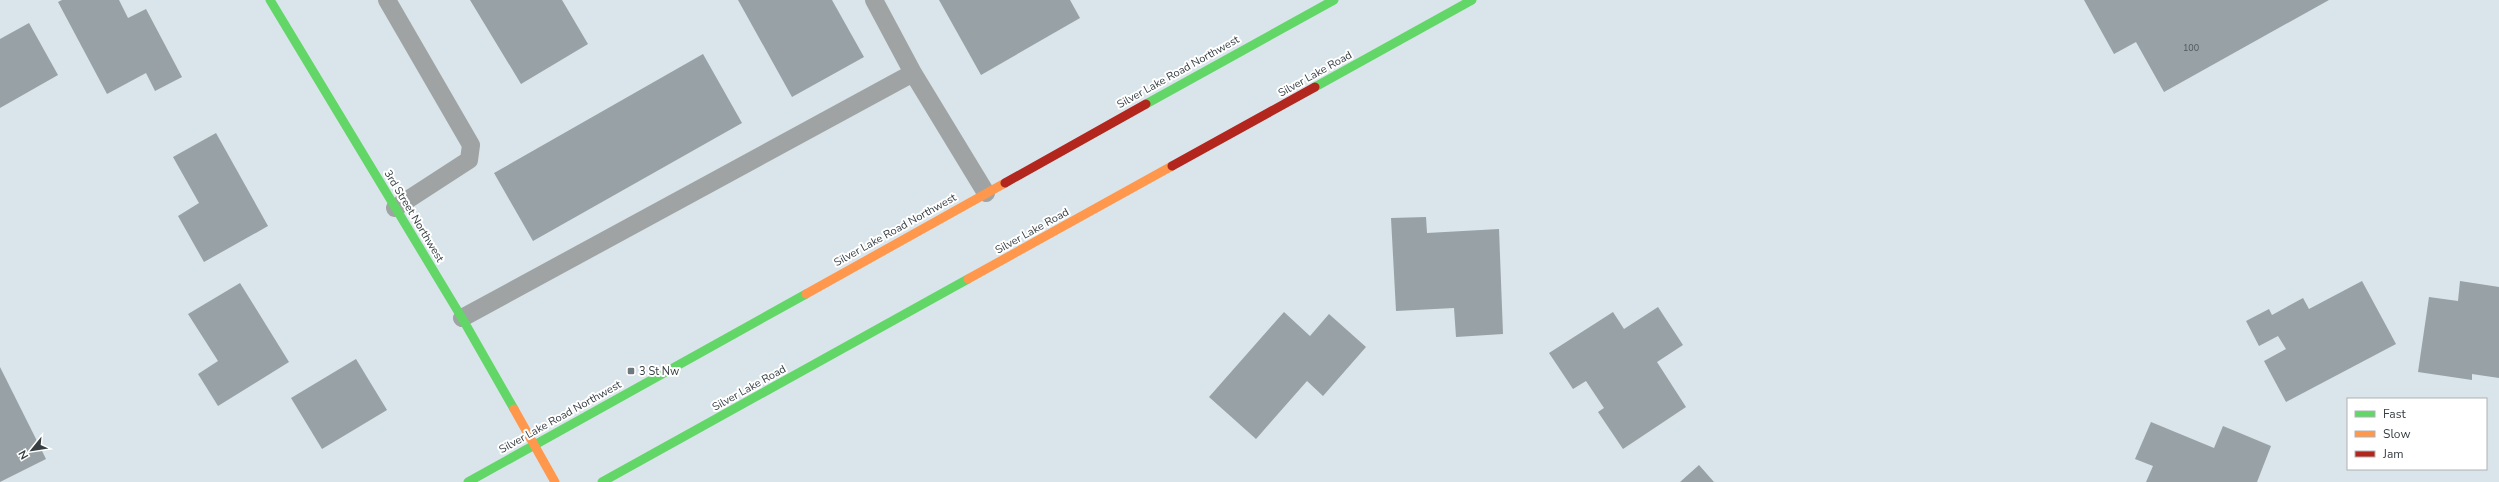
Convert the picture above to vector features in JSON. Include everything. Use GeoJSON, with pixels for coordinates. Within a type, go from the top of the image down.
{"type":"FeatureCollection","features":[{"type":"Feature","properties":{"kind":"main road","name":"3rd Street Northwest"},"geometry":{"type":"LineString","coordinates":[[270,0],[462,318],[535,444],[555,482]]}},
{"type":"Feature","properties":{"kind":"main road","name":"Silver Lake Road Northwest"},"geometry":{"type":"LineString","coordinates":[[468,482],[1334,0]]}},
{"type":"Feature","properties":{"kind":"main road","name":"Silver Lake Road"},"geometry":{"type":"LineString","coordinates":[[602,482],[1472,0]]}},
{"type":"Feature","properties":{"kind":"lane"},"geometry":{"type":"LineString","coordinates":[[387,0],[471,145],[469,160],[395,208]]}},
{"type":"Feature","properties":{"kind":"lane"},"geometry":{"type":"LineString","coordinates":[[874,0],[913,73],[986,193]]}},
{"type":"Feature","properties":{"kind":"lane"},"geometry":{"type":"LineString","coordinates":[[462,318],[913,73]]}},
{"type":"Feature","properties":{"kind":"building"},"geometry":{"type":"Polygon","coordinates":[[[62,0],[119,0],[128,18],[146,9],[182,77],[155,91],[146,73],[107,94],[58,2],[62,0]]]}},
{"type":"Feature","properties":{"kind":"building"},"geometry":{"type":"Polygon","coordinates":[[[470,0],[562,0],[588,44],[521,84],[470,0]]]}},
{"type":"Feature","properties":{"kind":"building"},"geometry":{"type":"Polygon","coordinates":[[[738,0],[832,0],[864,57],[792,97],[738,0]]]}},
{"type":"Feature","properties":{"kind":"building"},"geometry":{"type":"Polygon","coordinates":[[[939,0],[1070,0],[1080,18],[981,75],[939,0]]]}},
{"type":"Feature","properties":{"kind":"building"},"geometry":{"type":"Polygon","coordinates":[[[2084,0],[2329,0],[2164,92],[2136,42],[2114,54],[2084,0]]]}},
{"type":"Feature","properties":{"kind":"building"},"geometry":{"type":"Polygon","coordinates":[[[29,23],[58,75],[0,108],[0,39],[29,23]]]}},
{"type":"Feature","properties":{"kind":"building"},"geometry":{"type":"Polygon","coordinates":[[[703,54],[742,123],[533,241],[494,173],[703,54]]]}},
{"type":"Feature","properties":{"kind":"building"},"geometry":{"type":"Polygon","coordinates":[[[216,133],[268,226],[204,262],[178,216],[199,203],[173,157],[216,133]]]}},
{"type":"Feature","properties":{"kind":"building"},"geometry":{"type":"Polygon","coordinates":[[[1426,217],[1427,233],[1499,229],[1503,334],[1456,337],[1454,308],[1396,311],[1391,218],[1426,217]]]}},
{"type":"Feature","properties":{"kind":"building"},"geometry":{"type":"Polygon","coordinates":[[[2362,281],[2396,344],[2286,402],[2264,361],[2286,349],[2278,336],[2259,346],[2246,321],[2269,309],[2272,315],[2303,298],[2309,309],[2362,281]]]}},
{"type":"Feature","properties":{"kind":"building"},"geometry":{"type":"Polygon","coordinates":[[[2460,281],[2499,287],[2499,378],[2472,374],[2472,380],[2418,372],[2429,297],[2458,301],[2460,281]]]}},
{"type":"Feature","properties":{"kind":"building"},"geometry":{"type":"Polygon","coordinates":[[[240,283],[289,362],[218,406],[198,374],[218,361],[188,314],[240,283]]]}},
{"type":"Feature","properties":{"kind":"building"},"geometry":{"type":"Polygon","coordinates":[[[1658,307],[1683,345],[1657,362],[1686,407],[1623,449],[1598,412],[1604,408],[1586,381],[1573,389],[1549,353],[1613,312],[1624,329],[1658,307]]]}},
{"type":"Feature","properties":{"kind":"building"},"geometry":{"type":"Polygon","coordinates":[[[1284,312],[1310,336],[1329,314],[1366,347],[1323,396],[1307,381],[1256,439],[1209,397],[1284,312]]]}},
{"type":"Feature","properties":{"kind":"building"},"geometry":{"type":"Polygon","coordinates":[[[356,359],[387,410],[322,449],[291,398],[356,359]]]}},
{"type":"Feature","properties":{"kind":"building"},"geometry":{"type":"Polygon","coordinates":[[[0,367],[46,459],[0,482],[0,367]]]}},
{"type":"Feature","properties":{"kind":"building"},"geometry":{"type":"Polygon","coordinates":[[[2151,422],[2214,448],[2223,426],[2271,446],[2257,482],[2146,482],[2153,466],[2135,459],[2151,422]]]}},
{"type":"Feature","properties":{"kind":"building"},"geometry":{"type":"Polygon","coordinates":[[[1699,465],[1714,482],[1680,482],[1699,465]]]}},
{"type":"Feature","properties":{"kind":"traffic: fast"},"geometry":{"type":"LineString","coordinates":[[270,0],[462,318],[514,409]]}},
{"type":"Feature","properties":{"kind":"traffic: fast"},"geometry":{"type":"LineString","coordinates":[[1146,104],[1334,0]]}},
{"type":"Feature","properties":{"kind":"traffic: fast"},"geometry":{"type":"LineString","coordinates":[[1315,87],[1472,0]]}},
{"type":"Feature","properties":{"kind":"traffic: fast"},"geometry":{"type":"LineString","coordinates":[[602,482],[968,279]]}},
{"type":"Feature","properties":{"kind":"traffic: fast"},"geometry":{"type":"LineString","coordinates":[[468,482],[806,294]]}},
{"type":"Feature","properties":{"kind":"traffic: slow"},"geometry":{"type":"LineString","coordinates":[[968,279],[1172,166]]}},
{"type":"Feature","properties":{"kind":"traffic: slow"},"geometry":{"type":"LineString","coordinates":[[806,294],[1005,183]]}},
{"type":"Feature","properties":{"kind":"traffic: slow"},"geometry":{"type":"LineString","coordinates":[[514,409],[555,482]]}},
{"type":"Feature","properties":{"kind":"traffic: jam"},"geometry":{"type":"LineString","coordinates":[[1172,166],[1315,87]]}},
{"type":"Feature","properties":{"kind":"traffic: jam"},"geometry":{"type":"LineString","coordinates":[[1005,183],[1146,104]]}},
{"type":"Feature","properties":{"kind":"place","name":"3 St Nw"},"geometry":{"type":"Point","coordinates":[631,371]}}]}
